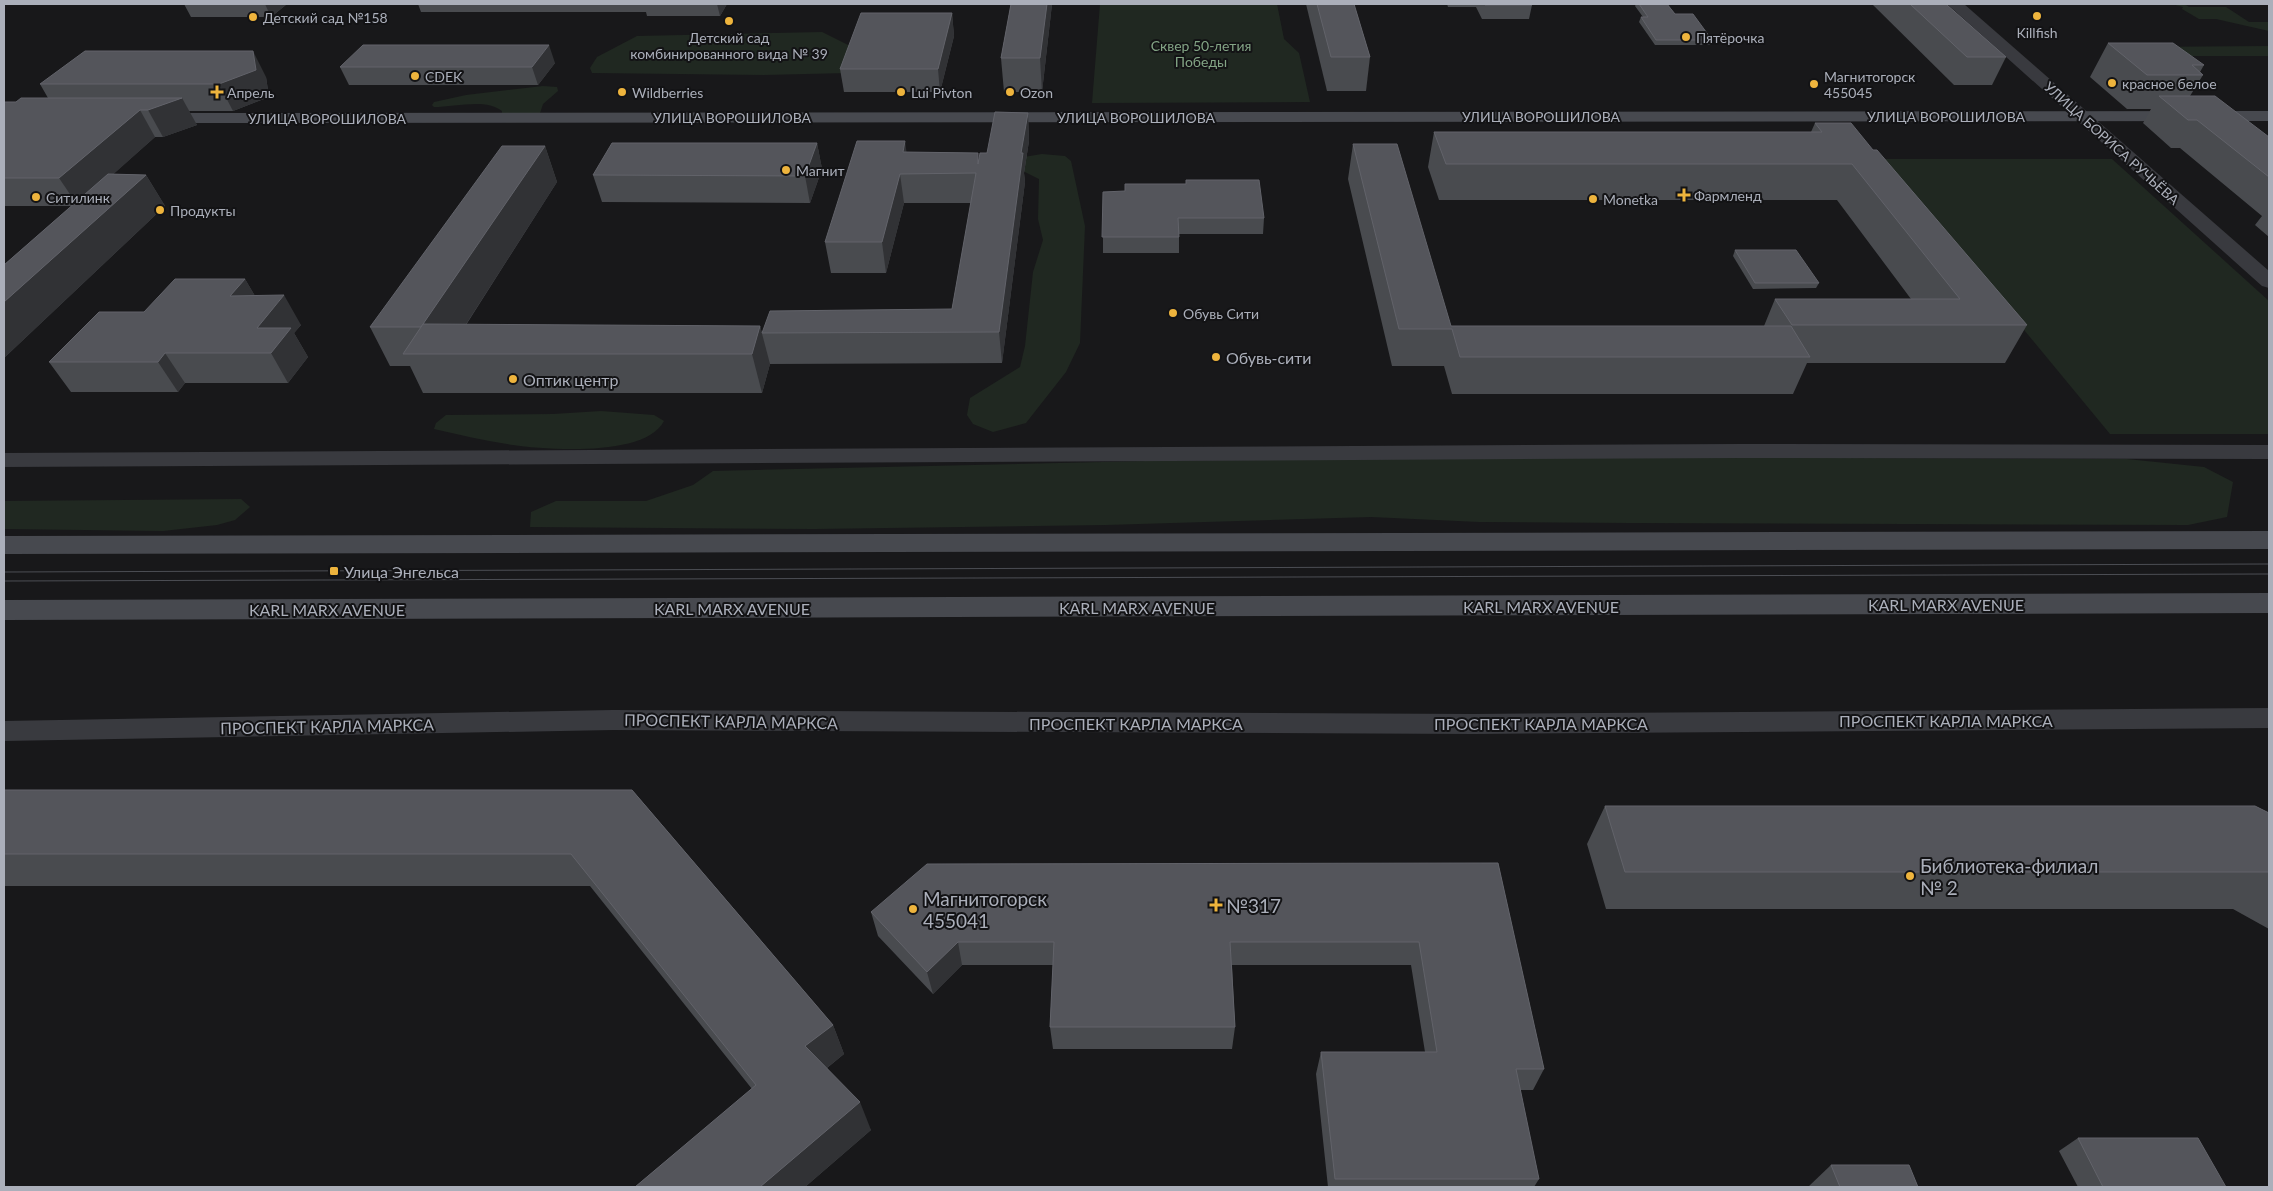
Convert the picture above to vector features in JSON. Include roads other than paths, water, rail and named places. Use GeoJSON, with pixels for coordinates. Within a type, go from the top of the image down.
{"type":"FeatureCollection","features":[{"type":"Feature","properties":{"kind":"main road","name":"УЛИЦА ВОРОШИЛОВА"},"geometry":{"type":"LineString","coordinates":[[142,118],[2269,116]]}},
{"type":"Feature","properties":{"kind":"main road"},"geometry":{"type":"LineString","coordinates":[[4,545],[2269,540]]}},
{"type":"Feature","properties":{"kind":"main road","name":"KARL MARX AVENUE"},"geometry":{"type":"LineString","coordinates":[[4,610],[2269,603]]}},
{"type":"Feature","properties":{"kind":"street","name":"УЛИЦА БОРИСА РУЧЬЁВА"},"geometry":{"type":"LineString","coordinates":[[1955,4],[2269,282]]}},
{"type":"Feature","properties":{"kind":"street"},"geometry":{"type":"LineString","coordinates":[[4,460],[1738,451],[2269,452]]}},
{"type":"Feature","properties":{"kind":"street","name":"ПРОСПЕКТ КАРЛА МАРКСА"},"geometry":{"type":"LineString","coordinates":[[4,731],[613,720],[1484,724],[2269,718]]}},
{"type":"Feature","properties":{"kind":"tram line"},"geometry":{"type":"LineString","coordinates":[[4,572],[2269,564]]}},
{"type":"Feature","properties":{"kind":"tram line"},"geometry":{"type":"LineString","coordinates":[[4,581],[2269,574]]}},
{"type":"Feature","properties":{"kind":"place","name":"Killfish"},"geometry":{"type":"Point","coordinates":[2037,16]}},
{"type":"Feature","properties":{"kind":"place","name":"Детский сад №158"},"geometry":{"type":"Point","coordinates":[253,17]}},
{"type":"Feature","properties":{"kind":"place","name":"Детский сад комбинированного вида № 39"},"geometry":{"type":"Point","coordinates":[729,21]}},
{"type":"Feature","properties":{"kind":"place","name":"Пятёрочка"},"geometry":{"type":"Point","coordinates":[1686,37]}},
{"type":"Feature","properties":{"kind":"place","name":"CDEK"},"geometry":{"type":"Point","coordinates":[415,76]}},
{"type":"Feature","properties":{"kind":"place","name":"красное белое"},"geometry":{"type":"Point","coordinates":[2112,83]}},
{"type":"Feature","properties":{"kind":"place","name":"Магнитогорск 455045"},"geometry":{"type":"Point","coordinates":[1814,84]}},
{"type":"Feature","properties":{"kind":"place","name":"Апрель"},"geometry":{"type":"Point","coordinates":[217,92]}},
{"type":"Feature","properties":{"kind":"place","name":"Wildberries"},"geometry":{"type":"Point","coordinates":[622,92]}},
{"type":"Feature","properties":{"kind":"place","name":"Lui Pivton"},"geometry":{"type":"Point","coordinates":[901,92]}},
{"type":"Feature","properties":{"kind":"place","name":"Ozon"},"geometry":{"type":"Point","coordinates":[1010,92]}},
{"type":"Feature","properties":{"kind":"place","name":"Магнит"},"geometry":{"type":"Point","coordinates":[786,170]}},
{"type":"Feature","properties":{"kind":"place","name":"Фармленд"},"geometry":{"type":"Point","coordinates":[1684,195]}},
{"type":"Feature","properties":{"kind":"place","name":"Ситилинк"},"geometry":{"type":"Point","coordinates":[36,197]}},
{"type":"Feature","properties":{"kind":"place","name":"Monetka"},"geometry":{"type":"Point","coordinates":[1593,199]}},
{"type":"Feature","properties":{"kind":"place","name":"Продукты"},"geometry":{"type":"Point","coordinates":[160,210]}},
{"type":"Feature","properties":{"kind":"place","name":"Обувь Сити"},"geometry":{"type":"Point","coordinates":[1173,313]}},
{"type":"Feature","properties":{"kind":"place","name":"Обувь-сити"},"geometry":{"type":"Point","coordinates":[1216,357]}},
{"type":"Feature","properties":{"kind":"place","name":"Оптик центр"},"geometry":{"type":"Point","coordinates":[513,379]}},
{"type":"Feature","properties":{"kind":"place","name":"Улица Энгельса"},"geometry":{"type":"Point","coordinates":[334,571]}},
{"type":"Feature","properties":{"kind":"place","name":"Библиотека-филиал № 2"},"geometry":{"type":"Point","coordinates":[1910,876]}},
{"type":"Feature","properties":{"kind":"place","name":"№317"},"geometry":{"type":"Point","coordinates":[1216,905]}},
{"type":"Feature","properties":{"kind":"place","name":"Магнитогорск 455041"},"geometry":{"type":"Point","coordinates":[913,909]}},
{"type":"Feature","properties":{"kind":"park label","name":"Сквер 50-летия Победы"},"geometry":{"type":"Point","coordinates":[1201,54]}}]}
